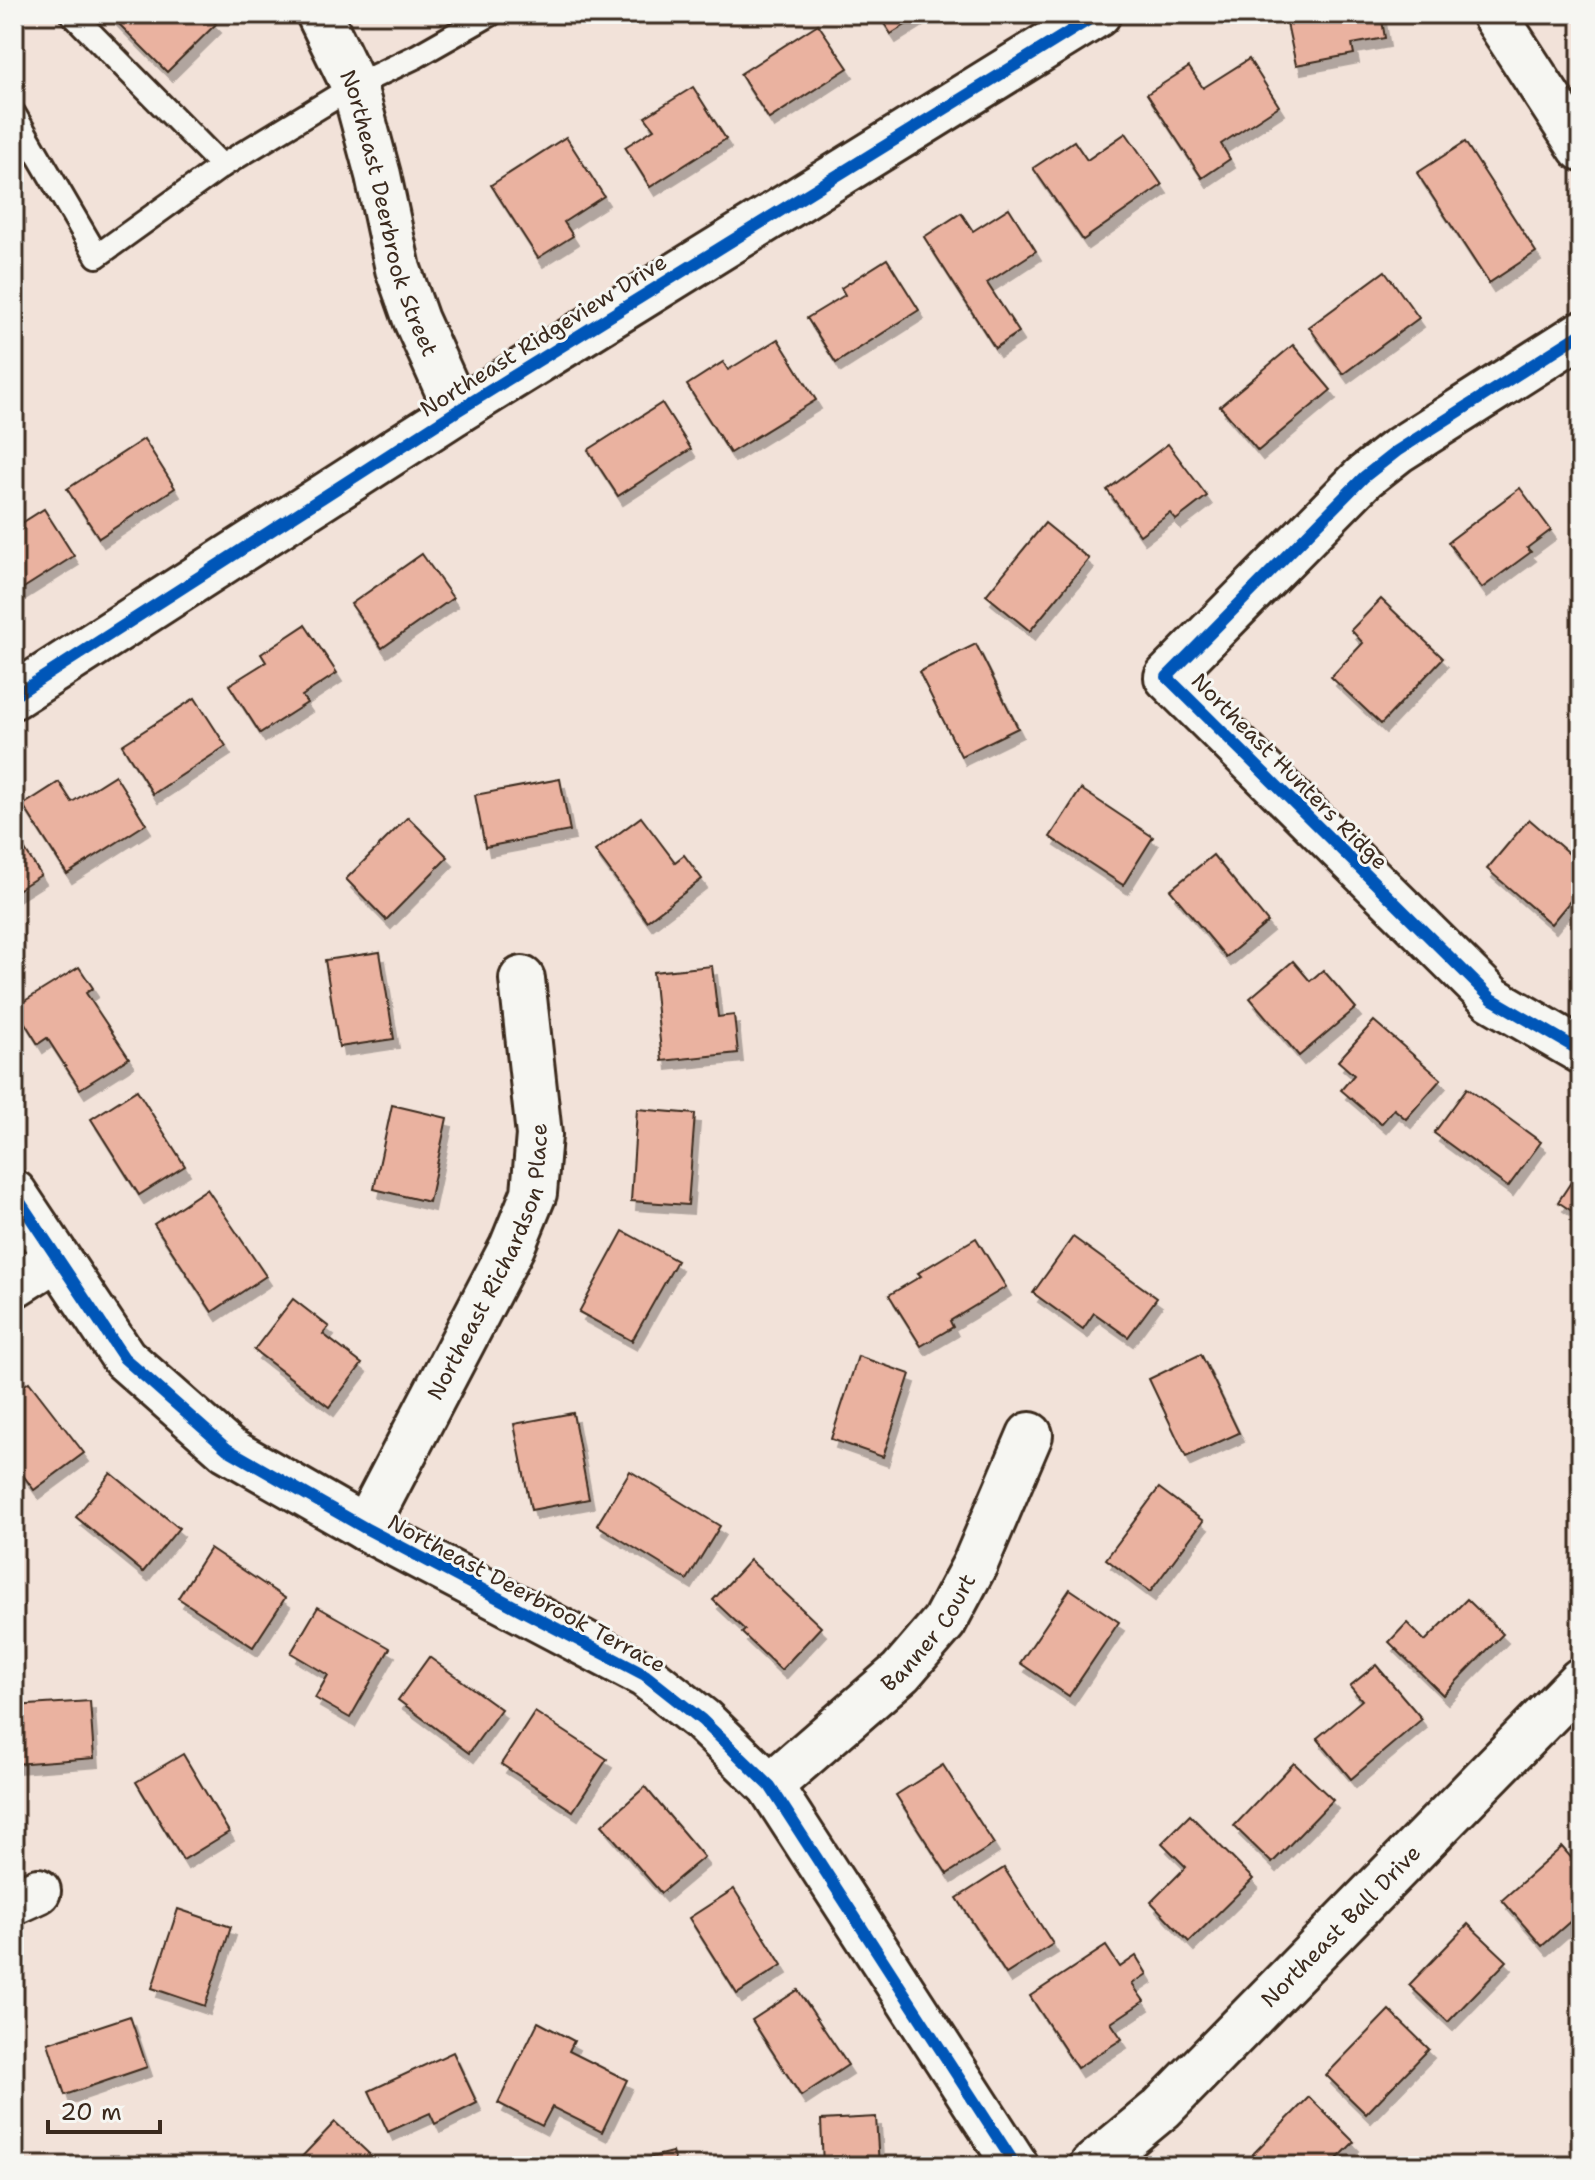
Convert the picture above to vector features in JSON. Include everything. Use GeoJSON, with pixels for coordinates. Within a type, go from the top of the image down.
{"type":"FeatureCollection","features":[{"type":"Feature","properties":{"kind":"street","name":"Northeast Deerbrook Street"},"geometry":{"type":"LineString","coordinates":[[319,14],[354,86],[378,175],[398,269],[416,320],[457,411]]}},
{"type":"Feature","properties":{"kind":"street","name":"Northeast Ridgeview Drive"},"geometry":{"type":"LineString","coordinates":[[14,696],[457,411],[1098,14]]}},
{"type":"Feature","properties":{"kind":"street"},"geometry":{"type":"LineString","coordinates":[[1494,14],[1581,148]]}},
{"type":"Feature","properties":{"kind":"street","name":"Northeast Hunters Ridge"},"geometry":{"type":"LineString","coordinates":[[1581,334],[1397,451],[1364,477],[1167,677],[1492,999],[1581,1051]]}},
{"type":"Feature","properties":{"kind":"street","name":"Northeast Richardson Place"},"geometry":{"type":"LineString","coordinates":[[365,1528],[512,1247],[534,1193],[539,1135],[522,979]]}},
{"type":"Feature","properties":{"kind":"street","name":"Northeast Deerbrook Terrace"},"geometry":{"type":"LineString","coordinates":[[14,1193],[55,1259],[124,1358],[227,1449],[365,1528],[645,1675],[702,1720],[770,1786],[1016,2166]]}},
{"type":"Feature","properties":{"kind":"street"},"geometry":{"type":"LineString","coordinates":[[14,1285],[55,1259]]}},
{"type":"Feature","properties":{"kind":"street","name":"Banner Court"},"geometry":{"type":"LineString","coordinates":[[770,1786],[901,1672],[944,1622],[975,1564],[1030,1435]]}},
{"type":"Feature","properties":{"kind":"street","name":"Northeast Ball Drive"},"geometry":{"type":"LineString","coordinates":[[1092,2166],[1162,2108],[1581,1680]]}},
{"type":"Feature","properties":{"kind":"lane"},"geometry":{"type":"LineString","coordinates":[[72,14],[222,166]]}},
{"type":"Feature","properties":{"kind":"lane"},"geometry":{"type":"LineString","coordinates":[[14,114],[97,256],[222,166],[354,86],[417,56],[491,14]]}},
{"type":"Feature","properties":{"kind":"building"},"geometry":{"type":"Polygon","coordinates":[[[109,14],[206,14],[216,24],[167,72],[109,14]]]}},
{"type":"Feature","properties":{"kind":"building"},"geometry":{"type":"Polygon","coordinates":[[[878,14],[923,14],[891,34],[878,14]]]}},
{"type":"Feature","properties":{"kind":"building"},"geometry":{"type":"Polygon","coordinates":[[[1285,14],[1381,14],[1385,38],[1352,44],[1354,54],[1296,65],[1285,14]]]}},
{"type":"Feature","properties":{"kind":"building"},"geometry":{"type":"Polygon","coordinates":[[[818,24],[848,68],[769,119],[740,74],[818,24]]]}},
{"type":"Feature","properties":{"kind":"building"},"geometry":{"type":"Polygon","coordinates":[[[1249,59],[1279,106],[1221,144],[1230,159],[1202,178],[1147,94],[1189,67],[1203,88],[1249,59]]]}},
{"type":"Feature","properties":{"kind":"building"},"geometry":{"type":"Polygon","coordinates":[[[693,87],[726,139],[650,187],[625,147],[654,129],[645,117],[693,87]]]}},
{"type":"Feature","properties":{"kind":"building"},"geometry":{"type":"Polygon","coordinates":[[[1126,133],[1162,185],[1083,240],[1033,168],[1074,141],[1087,160],[1126,133]]]}},
{"type":"Feature","properties":{"kind":"building"},"geometry":{"type":"Polygon","coordinates":[[[566,137],[604,196],[564,222],[573,236],[538,258],[491,185],[566,137]]]}},
{"type":"Feature","properties":{"kind":"building"},"geometry":{"type":"Polygon","coordinates":[[[1465,142],[1536,252],[1489,283],[1417,173],[1465,142]]]}},
{"type":"Feature","properties":{"kind":"building"},"geometry":{"type":"Polygon","coordinates":[[[1009,208],[1036,251],[987,283],[1019,332],[995,348],[924,237],[961,213],[973,231],[1009,208]]]}},
{"type":"Feature","properties":{"kind":"building"},"geometry":{"type":"Polygon","coordinates":[[[887,259],[919,310],[836,363],[807,318],[845,295],[841,288],[887,259]]]}},
{"type":"Feature","properties":{"kind":"building"},"geometry":{"type":"Polygon","coordinates":[[[1385,271],[1419,318],[1343,374],[1309,327],[1385,271]]]}},
{"type":"Feature","properties":{"kind":"building"},"geometry":{"type":"Polygon","coordinates":[[[778,339],[816,400],[730,453],[687,385],[723,362],[728,370],[778,339]]]}},
{"type":"Feature","properties":{"kind":"building"},"geometry":{"type":"Polygon","coordinates":[[[1293,345],[1331,390],[1258,451],[1220,406],[1293,345]]]}},
{"type":"Feature","properties":{"kind":"building"},"geometry":{"type":"Polygon","coordinates":[[[662,403],[691,449],[618,496],[588,450],[662,403]]]}},
{"type":"Feature","properties":{"kind":"building"},"geometry":{"type":"Polygon","coordinates":[[[144,439],[175,488],[99,538],[67,489],[144,439]]]}},
{"type":"Feature","properties":{"kind":"building"},"geometry":{"type":"Polygon","coordinates":[[[1168,444],[1207,496],[1176,520],[1170,513],[1140,535],[1107,490],[1168,444]]]}},
{"type":"Feature","properties":{"kind":"building"},"geometry":{"type":"Polygon","coordinates":[[[1520,488],[1551,530],[1527,548],[1531,552],[1482,588],[1448,542],[1520,488]]]}},
{"type":"Feature","properties":{"kind":"building"},"geometry":{"type":"Polygon","coordinates":[[[44,509],[74,556],[14,594],[14,528],[44,509]]]}},
{"type":"Feature","properties":{"kind":"building"},"geometry":{"type":"Polygon","coordinates":[[[1045,523],[1089,559],[1030,631],[986,595],[1045,523]]]}},
{"type":"Feature","properties":{"kind":"building"},"geometry":{"type":"Polygon","coordinates":[[[422,554],[453,598],[382,648],[351,604],[422,554]]]}},
{"type":"Feature","properties":{"kind":"building"},"geometry":{"type":"Polygon","coordinates":[[[1381,599],[1443,658],[1381,724],[1331,677],[1363,643],[1351,630],[1381,599]]]}},
{"type":"Feature","properties":{"kind":"building"},"geometry":{"type":"Polygon","coordinates":[[[305,625],[337,673],[302,696],[307,703],[260,733],[229,685],[266,662],[261,654],[305,625]]]}},
{"type":"Feature","properties":{"kind":"building"},"geometry":{"type":"Polygon","coordinates":[[[976,644],[1018,728],[961,756],[919,672],[976,644]]]}},
{"type":"Feature","properties":{"kind":"building"},"geometry":{"type":"Polygon","coordinates":[[[195,698],[226,746],[153,794],[122,745],[195,698]]]}},
{"type":"Feature","properties":{"kind":"building"},"geometry":{"type":"Polygon","coordinates":[[[115,775],[146,824],[67,874],[23,805],[59,782],[72,802],[115,775]]]}},
{"type":"Feature","properties":{"kind":"building"},"geometry":{"type":"Polygon","coordinates":[[[560,779],[570,831],[485,847],[475,795],[560,779]]]}},
{"type":"Feature","properties":{"kind":"building"},"geometry":{"type":"Polygon","coordinates":[[[1081,789],[1153,837],[1123,885],[1050,837],[1081,789]]]}},
{"type":"Feature","properties":{"kind":"building"},"geometry":{"type":"Polygon","coordinates":[[[408,817],[448,857],[386,920],[346,879],[408,817]]]}},
{"type":"Feature","properties":{"kind":"building"},"geometry":{"type":"Polygon","coordinates":[[[641,817],[675,862],[684,855],[702,879],[647,921],[595,851],[641,817]]]}},
{"type":"Feature","properties":{"kind":"building"},"geometry":{"type":"Polygon","coordinates":[[[1529,819],[1581,864],[1581,888],[1551,924],[1487,869],[1529,819]]]}},
{"type":"Feature","properties":{"kind":"building"},"geometry":{"type":"Polygon","coordinates":[[[14,833],[41,875],[14,892],[14,833]]]}},
{"type":"Feature","properties":{"kind":"building"},"geometry":{"type":"Polygon","coordinates":[[[1213,855],[1268,922],[1226,957],[1170,890],[1213,855]]]}},
{"type":"Feature","properties":{"kind":"building"},"geometry":{"type":"Polygon","coordinates":[[[380,952],[394,1039],[339,1047],[325,960],[380,952]]]}},
{"type":"Feature","properties":{"kind":"building"},"geometry":{"type":"Polygon","coordinates":[[[1293,961],[1310,981],[1323,970],[1356,1008],[1299,1056],[1250,998],[1293,961]]]}},
{"type":"Feature","properties":{"kind":"building"},"geometry":{"type":"Polygon","coordinates":[[[712,966],[718,1017],[734,1015],[738,1053],[662,1061],[653,972],[712,966]]]}},
{"type":"Feature","properties":{"kind":"building"},"geometry":{"type":"Polygon","coordinates":[[[79,967],[93,988],[86,993],[129,1058],[80,1089],[47,1038],[38,1044],[15,1007],[79,967]]]}},
{"type":"Feature","properties":{"kind":"building"},"geometry":{"type":"Polygon","coordinates":[[[1374,1021],[1441,1079],[1406,1119],[1394,1109],[1381,1124],[1341,1090],[1354,1075],[1338,1061],[1374,1021]]]}},
{"type":"Feature","properties":{"kind":"building"},"geometry":{"type":"Polygon","coordinates":[[[1467,1088],[1541,1142],[1508,1187],[1434,1133],[1467,1088]]]}},
{"type":"Feature","properties":{"kind":"building"},"geometry":{"type":"Polygon","coordinates":[[[137,1090],[185,1166],[139,1195],[91,1119],[137,1090]]]}},
{"type":"Feature","properties":{"kind":"building"},"geometry":{"type":"Polygon","coordinates":[[[392,1105],[447,1118],[429,1202],[374,1189],[392,1105]]]}},
{"type":"Feature","properties":{"kind":"building"},"geometry":{"type":"Polygon","coordinates":[[[637,1109],[695,1114],[688,1205],[631,1201],[637,1109]]]}},
{"type":"Feature","properties":{"kind":"building"},"geometry":{"type":"Polygon","coordinates":[[[1581,1167],[1581,1217],[1558,1202],[1581,1167]]]}},
{"type":"Feature","properties":{"kind":"building"},"geometry":{"type":"Polygon","coordinates":[[[207,1189],[266,1276],[212,1312],[154,1224],[207,1189]]]}},
{"type":"Feature","properties":{"kind":"building"},"geometry":{"type":"Polygon","coordinates":[[[623,1231],[677,1261],[632,1341],[579,1312],[623,1231]]]}},
{"type":"Feature","properties":{"kind":"building"},"geometry":{"type":"Polygon","coordinates":[[[1073,1237],[1157,1298],[1128,1337],[1094,1313],[1083,1329],[1033,1293],[1073,1237]]]}},
{"type":"Feature","properties":{"kind":"building"},"geometry":{"type":"Polygon","coordinates":[[[976,1238],[1006,1287],[950,1321],[953,1327],[921,1346],[889,1295],[921,1276],[918,1273],[976,1238]]]}},
{"type":"Feature","properties":{"kind":"building"},"geometry":{"type":"Polygon","coordinates":[[[293,1299],[329,1327],[323,1334],[362,1364],[329,1407],[254,1350],[293,1299]]]}},
{"type":"Feature","properties":{"kind":"building"},"geometry":{"type":"Polygon","coordinates":[[[1201,1354],[1239,1433],[1186,1457],[1149,1379],[1201,1354]]]}},
{"type":"Feature","properties":{"kind":"building"},"geometry":{"type":"Polygon","coordinates":[[[858,1356],[910,1374],[883,1457],[831,1439],[858,1356]]]}},
{"type":"Feature","properties":{"kind":"building"},"geometry":{"type":"Polygon","coordinates":[[[29,1382],[84,1453],[34,1490],[14,1463],[14,1393],[29,1382]]]}},
{"type":"Feature","properties":{"kind":"building"},"geometry":{"type":"Polygon","coordinates":[[[573,1413],[589,1499],[531,1510],[514,1424],[573,1413]]]}},
{"type":"Feature","properties":{"kind":"building"},"geometry":{"type":"Polygon","coordinates":[[[630,1471],[720,1526],[687,1580],[597,1525],[630,1471]]]}},
{"type":"Feature","properties":{"kind":"building"},"geometry":{"type":"Polygon","coordinates":[[[111,1473],[179,1528],[143,1572],[76,1517],[111,1473]]]}},
{"type":"Feature","properties":{"kind":"building"},"geometry":{"type":"Polygon","coordinates":[[[1159,1488],[1203,1521],[1150,1592],[1106,1559],[1159,1488]]]}},
{"type":"Feature","properties":{"kind":"building"},"geometry":{"type":"Polygon","coordinates":[[[210,1548],[285,1598],[253,1647],[178,1598],[210,1548]]]}},
{"type":"Feature","properties":{"kind":"building"},"geometry":{"type":"Polygon","coordinates":[[[750,1560],[821,1627],[781,1670],[713,1600],[750,1560]]]}},
{"type":"Feature","properties":{"kind":"building"},"geometry":{"type":"Polygon","coordinates":[[[1070,1589],[1119,1622],[1069,1696],[1020,1663],[1070,1589]]]}},
{"type":"Feature","properties":{"kind":"building"},"geometry":{"type":"Polygon","coordinates":[[[1467,1599],[1503,1634],[1443,1695],[1389,1642],[1407,1623],[1425,1641],[1467,1599]]]}},
{"type":"Feature","properties":{"kind":"building"},"geometry":{"type":"Polygon","coordinates":[[[318,1607],[390,1648],[350,1718],[315,1698],[328,1675],[291,1653],[318,1607]]]}},
{"type":"Feature","properties":{"kind":"building"},"geometry":{"type":"Polygon","coordinates":[[[429,1657],[501,1709],[469,1753],[398,1700],[429,1657]]]}},
{"type":"Feature","properties":{"kind":"building"},"geometry":{"type":"Polygon","coordinates":[[[1376,1665],[1422,1719],[1351,1779],[1317,1738],[1362,1700],[1350,1686],[1376,1665]]]}},
{"type":"Feature","properties":{"kind":"building"},"geometry":{"type":"Polygon","coordinates":[[[90,1701],[94,1758],[14,1764],[14,1706],[90,1701]]]}},
{"type":"Feature","properties":{"kind":"building"},"geometry":{"type":"Polygon","coordinates":[[[535,1712],[607,1759],[573,1811],[501,1764],[535,1712]]]}},
{"type":"Feature","properties":{"kind":"building"},"geometry":{"type":"Polygon","coordinates":[[[183,1754],[229,1832],[183,1860],[136,1782],[183,1754]]]}},
{"type":"Feature","properties":{"kind":"building"},"geometry":{"type":"Polygon","coordinates":[[[1294,1763],[1333,1800],[1272,1863],[1234,1826],[1294,1763]]]}},
{"type":"Feature","properties":{"kind":"building"},"geometry":{"type":"Polygon","coordinates":[[[943,1765],[994,1844],[947,1874],[896,1795],[943,1765]]]}},
{"type":"Feature","properties":{"kind":"building"},"geometry":{"type":"Polygon","coordinates":[[[645,1787],[704,1857],[661,1893],[602,1825],[645,1787]]]}},
{"type":"Feature","properties":{"kind":"building"},"geometry":{"type":"Polygon","coordinates":[[[1190,1815],[1253,1879],[1189,1942],[1151,1902],[1186,1867],[1162,1843],[1190,1815]]]}},
{"type":"Feature","properties":{"kind":"building"},"geometry":{"type":"Polygon","coordinates":[[[1562,1847],[1581,1869],[1581,1912],[1542,1946],[1502,1900],[1562,1847]]]}},
{"type":"Feature","properties":{"kind":"building"},"geometry":{"type":"Polygon","coordinates":[[[1004,1868],[1053,1944],[1006,1974],[957,1898],[1004,1868]]]}},
{"type":"Feature","properties":{"kind":"building"},"geometry":{"type":"Polygon","coordinates":[[[734,1889],[782,1965],[737,1994],[689,1918],[734,1889]]]}},
{"type":"Feature","properties":{"kind":"building"},"geometry":{"type":"Polygon","coordinates":[[[178,1909],[231,1927],[205,2006],[152,1988],[178,1909]]]}},
{"type":"Feature","properties":{"kind":"building"},"geometry":{"type":"Polygon","coordinates":[[[1468,1924],[1507,1961],[1448,2022],[1409,1985],[1468,1924]]]}},
{"type":"Feature","properties":{"kind":"building"},"geometry":{"type":"Polygon","coordinates":[[[1106,1946],[1120,1967],[1136,1956],[1147,1974],[1132,1984],[1144,2001],[1111,2023],[1122,2039],[1077,2068],[1030,1996],[1106,1946]]]}},
{"type":"Feature","properties":{"kind":"building"},"geometry":{"type":"Polygon","coordinates":[[[798,1990],[848,2065],[801,2096],[752,2020],[798,1990]]]}},
{"type":"Feature","properties":{"kind":"building"},"geometry":{"type":"Polygon","coordinates":[[[1389,2010],[1429,2049],[1366,2114],[1326,2075],[1389,2010]]]}},
{"type":"Feature","properties":{"kind":"building"},"geometry":{"type":"Polygon","coordinates":[[[130,2016],[147,2067],[65,2095],[48,2043],[130,2016]]]}},
{"type":"Feature","properties":{"kind":"building"},"geometry":{"type":"Polygon","coordinates":[[[538,2022],[574,2041],[569,2051],[627,2080],[602,2132],[552,2107],[542,2126],[498,2103],[538,2022]]]}},
{"type":"Feature","properties":{"kind":"building"},"geometry":{"type":"Polygon","coordinates":[[[453,2052],[477,2103],[435,2124],[430,2113],[388,2132],[369,2091],[453,2052]]]}},
{"type":"Feature","properties":{"kind":"building"},"geometry":{"type":"Polygon","coordinates":[[[1309,2097],[1354,2142],[1330,2166],[1245,2166],[1243,2164],[1309,2097]]]}},
{"type":"Feature","properties":{"kind":"building"},"geometry":{"type":"Polygon","coordinates":[[[876,2117],[879,2166],[823,2166],[821,2120],[876,2117]]]}},
{"type":"Feature","properties":{"kind":"building"},"geometry":{"type":"Polygon","coordinates":[[[335,2122],[380,2164],[293,2166],[335,2122]]]}},
{"type":"Feature","properties":{"kind":"building"},"geometry":{"type":"Polygon","coordinates":[[[672,2152],[676,2166],[616,2166],[672,2152]]]}},
{"type":"Feature","properties":{"kind":"cycle path"},"geometry":{"type":"LineString","coordinates":[[14,696],[457,411],[1098,14]]}},
{"type":"Feature","properties":{"kind":"cycle path"},"geometry":{"type":"LineString","coordinates":[[1581,334],[1397,451],[1364,477],[1167,677],[1492,999],[1581,1051]]}},
{"type":"Feature","properties":{"kind":"cycle path"},"geometry":{"type":"LineString","coordinates":[[14,1193],[124,1358],[227,1449],[365,1528],[645,1675],[702,1720],[770,1786],[1016,2166]]}}]}
